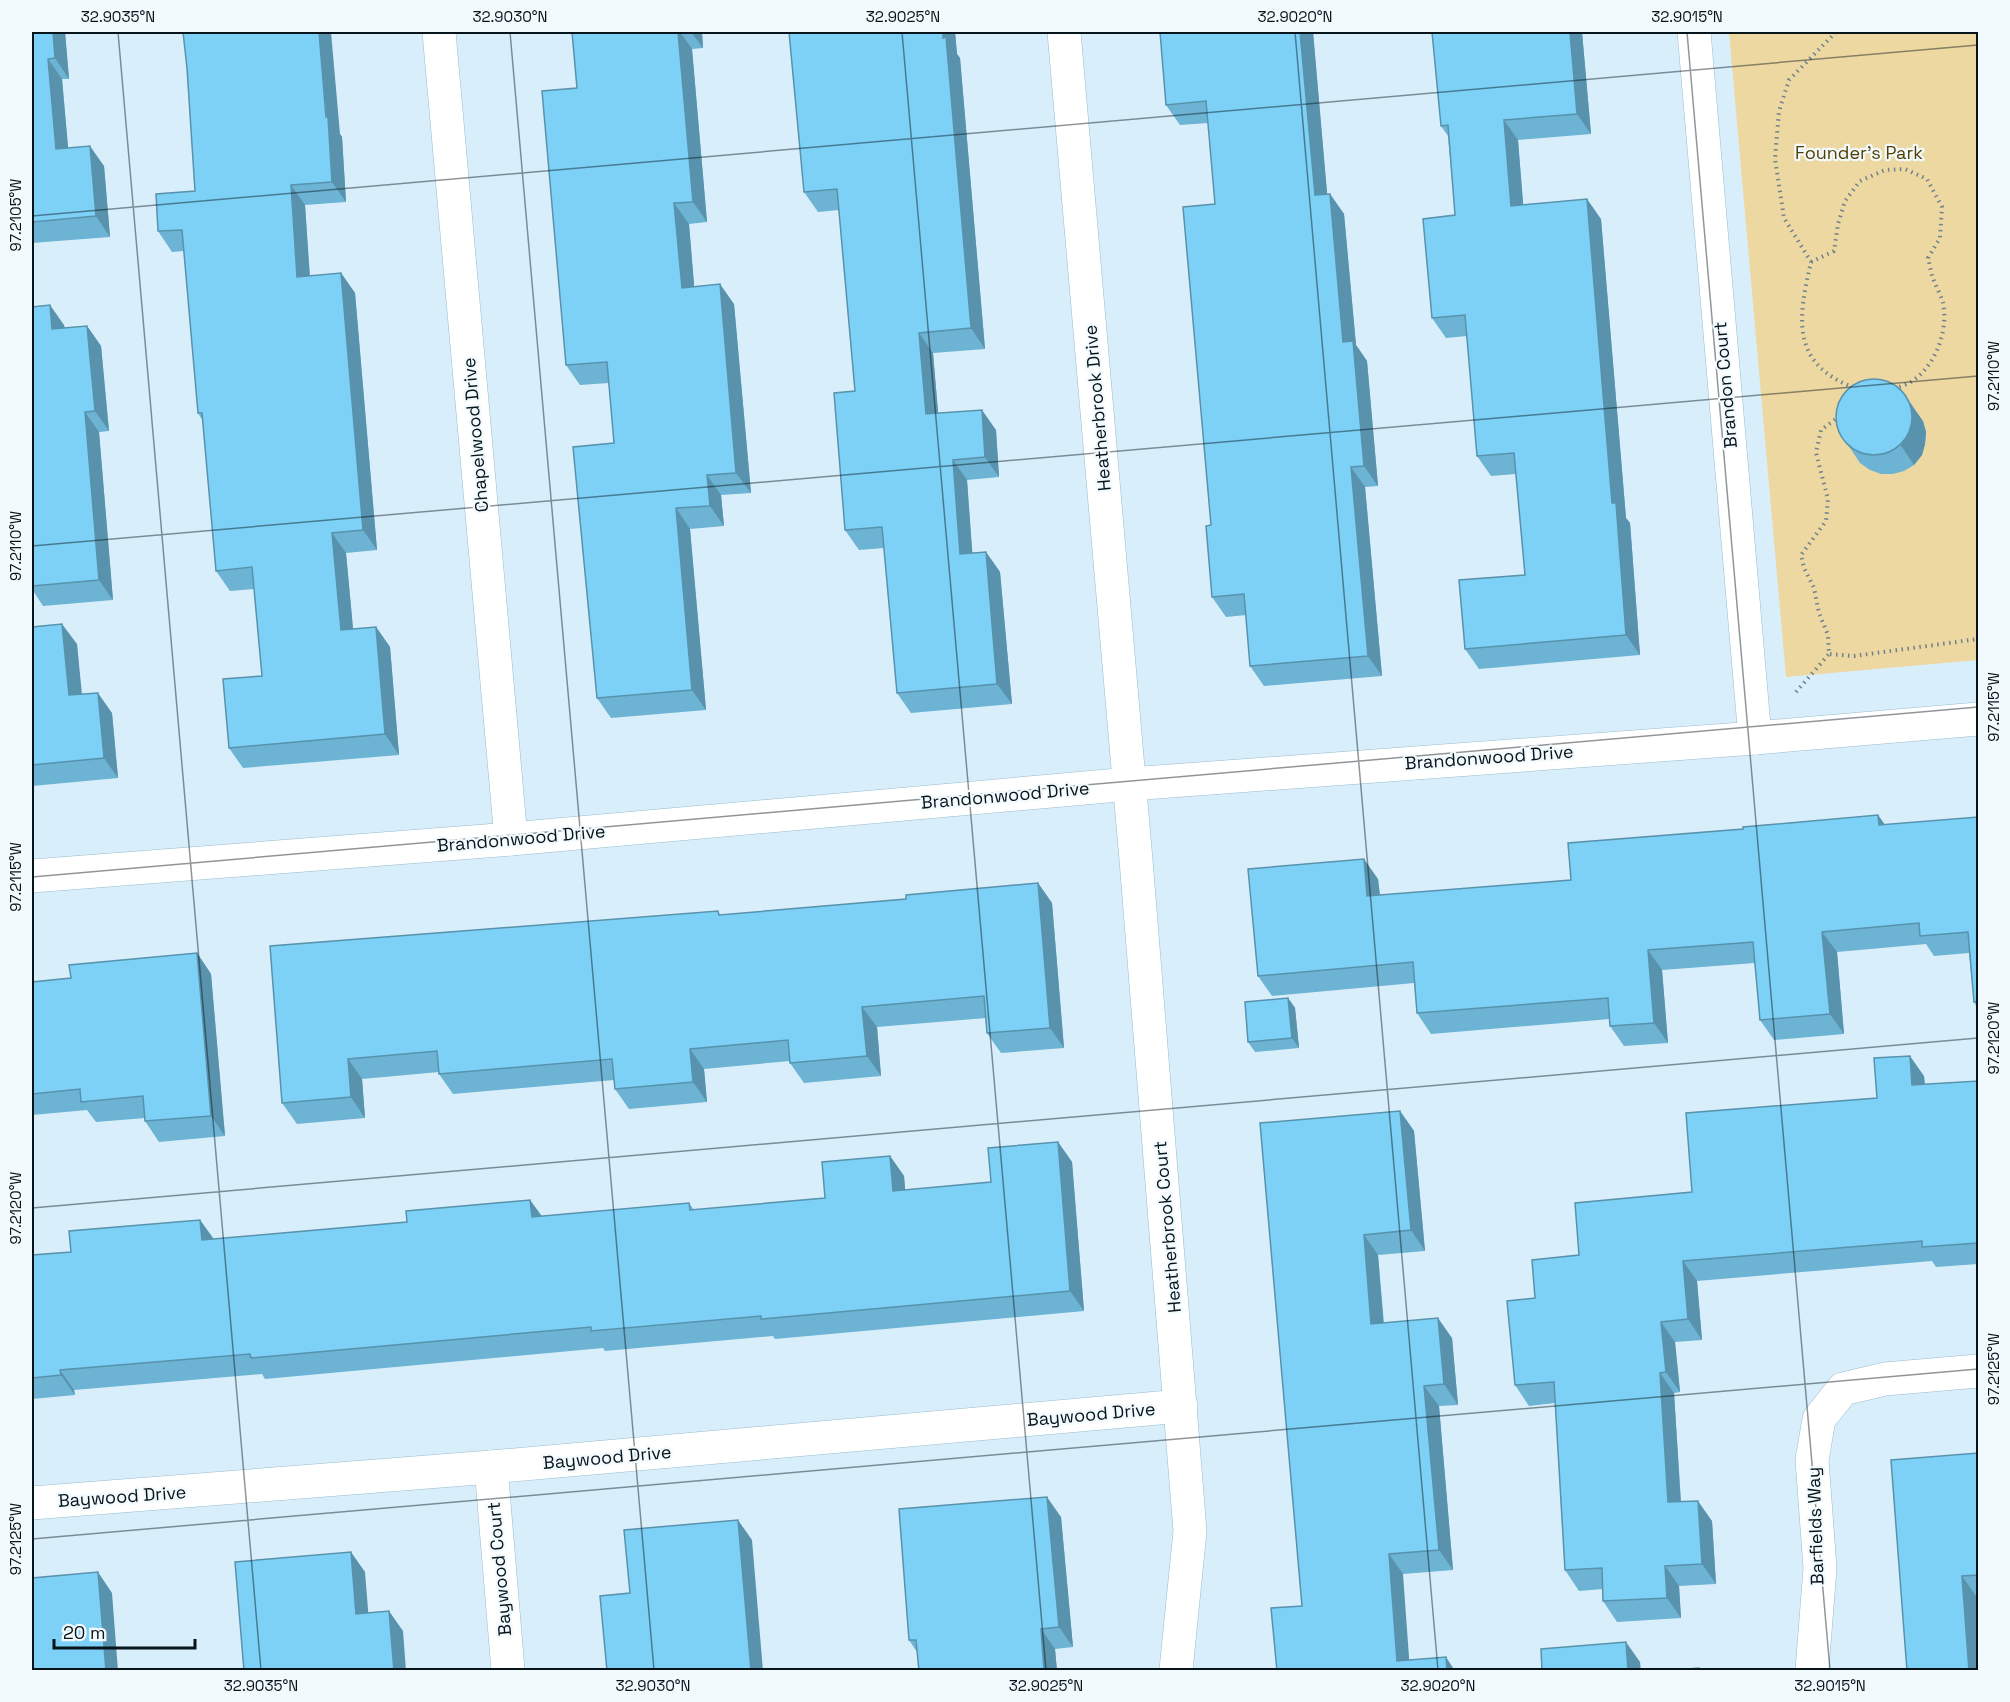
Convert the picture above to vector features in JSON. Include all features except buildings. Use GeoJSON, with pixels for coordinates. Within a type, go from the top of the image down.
{"type":"FeatureCollection","features":[{"type":"Feature","properties":{"kind":"street","name":"Chapelwood Drive"},"geometry":{"type":"LineString","coordinates":[[439,32],[511,839]]}},
{"type":"Feature","properties":{"kind":"street","name":"Heatherbrook Drive"},"geometry":{"type":"LineString","coordinates":[[1064,32],[1130,784]]}},
{"type":"Feature","properties":{"kind":"street","name":"Brandon Court"},"geometry":{"type":"LineString","coordinates":[[1694,32],[1755,738]]}},
{"type":"Feature","properties":{"kind":"street","name":"Brandonwood Drive"},"geometry":{"type":"LineString","coordinates":[[32,876],[511,839],[1130,784],[1755,738],[1978,719]]}},
{"type":"Feature","properties":{"kind":"street","name":"Heatherbrook Court"},"geometry":{"type":"LineString","coordinates":[[1130,784],[1191,1531],[1176,1671]]}},
{"type":"Feature","properties":{"kind":"street","name":"Barfields Way"},"geometry":{"type":"LineString","coordinates":[[1812,1671],[1820,1568],[1812,1460],[1819,1419],[1843,1389],[1885,1379],[1978,1371]]}},
{"type":"Feature","properties":{"kind":"street","name":"Baywood Drive"},"geometry":{"type":"LineString","coordinates":[[32,1503],[491,1467],[1181,1406]]}},
{"type":"Feature","properties":{"kind":"street","name":"Baywood Court"},"geometry":{"type":"LineString","coordinates":[[491,1467],[508,1671]]}},
{"type":"Feature","properties":{"kind":"path"},"geometry":{"type":"LineString","coordinates":[[1833,33],[1788,80],[1779,111],[1775,159],[1784,218],[1812,262],[1802,300],[1801,329],[1814,363],[1837,381],[1865,391]]}},
{"type":"Feature","properties":{"kind":"path"},"geometry":{"type":"LineString","coordinates":[[1812,262],[1834,251],[1838,224],[1845,201],[1860,181],[1885,170],[1905,170],[1928,179],[1942,207],[1940,238],[1928,258],[1943,304],[1943,332],[1932,362],[1906,387],[1885,389]]}},
{"type":"Feature","properties":{"kind":"path"},"geometry":{"type":"LineString","coordinates":[[1845,412],[1821,430],[1816,453],[1828,499],[1826,521],[1801,555],[1828,635],[1829,654],[1854,656],[1978,639]]}},
{"type":"Feature","properties":{"kind":"green space","name":"Founder's Park"},"geometry":{"type":"Polygon","coordinates":[[[1729,32],[1978,32],[1978,660],[1786,677],[1729,32]]]}}]}
